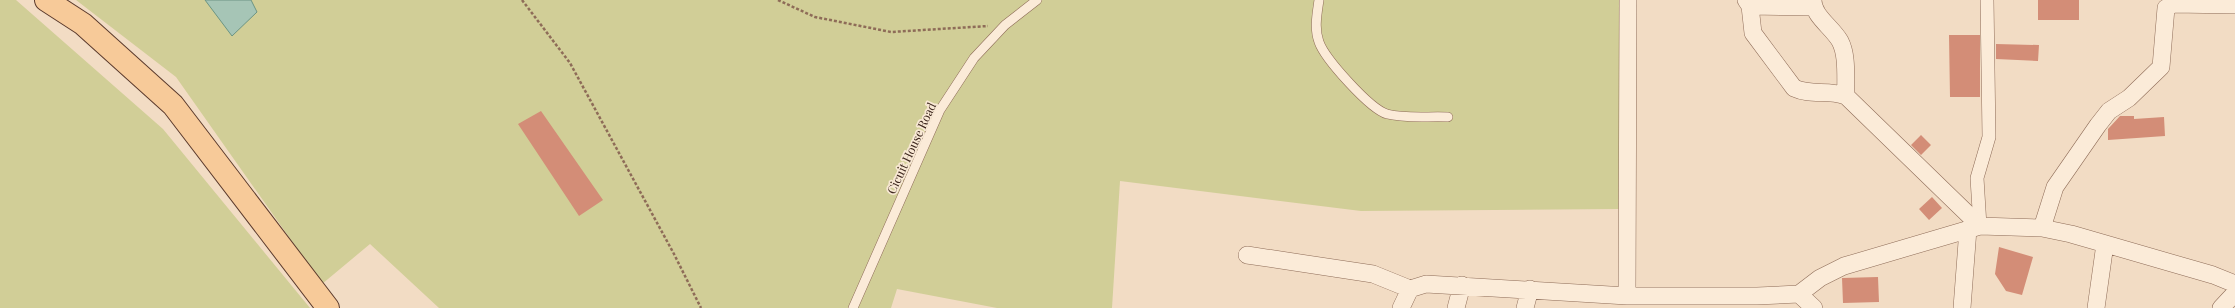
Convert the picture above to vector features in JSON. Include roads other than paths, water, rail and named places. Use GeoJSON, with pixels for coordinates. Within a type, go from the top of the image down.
{"type":"FeatureCollection","features":[{"type":"Feature","properties":{"kind":"main road"},"geometry":{"type":"LineString","coordinates":[[46,0],[83,24],[173,105],[328,308]]}},
{"type":"Feature","properties":{"kind":"street"},"geometry":{"type":"LineString","coordinates":[[1626,296],[1628,0]]}},
{"type":"Feature","properties":{"kind":"street"},"geometry":{"type":"LineString","coordinates":[[1962,308],[1974,227],[1977,178],[1989,137],[1988,0]]}},
{"type":"Feature","properties":{"kind":"street"},"geometry":{"type":"LineString","coordinates":[[1846,96],[1844,52],[1831,28],[1813,3],[1748,3],[1753,34],[1794,88],[1805,92],[1837,92],[1846,96],[1974,227]]}},
{"type":"Feature","properties":{"kind":"street"},"geometry":{"type":"LineString","coordinates":[[2042,228],[2055,187],[2098,125],[2109,111],[2129,98],[2161,67],[2166,8],[2173,4],[2235,5]]}},
{"type":"Feature","properties":{"kind":"street"},"geometry":{"type":"LineString","coordinates":[[1247,255],[1373,274],[1410,289],[1426,284],[1462,285],[1626,296],[1645,302],[1799,294],[1820,278],[1844,266],[1974,227],[2042,228],[2105,244],[2213,275],[2235,284]]}},
{"type":"Feature","properties":{"kind":"street"},"geometry":{"type":"LineString","coordinates":[[2096,308],[2105,244]]}},
{"type":"Feature","properties":{"kind":"street"},"geometry":{"type":"LineString","coordinates":[[1456,308],[1462,285]]}},
{"type":"Feature","properties":{"kind":"street"},"geometry":{"type":"LineString","coordinates":[[1401,308],[1410,289]]}},
{"type":"Feature","properties":{"kind":"street"},"geometry":{"type":"LineString","coordinates":[[1525,308],[1530,289]]}},
{"type":"Feature","properties":{"kind":"street"},"geometry":{"type":"LineString","coordinates":[[2221,308],[2235,293]]}},
{"type":"Feature","properties":{"kind":"street"},"geometry":{"type":"LineString","coordinates":[[1799,294],[1814,308]]}},
{"type":"Feature","properties":{"kind":"lane","name":"Cicuit House Road"},"geometry":{"type":"LineString","coordinates":[[853,308],[940,110],[974,58],[1005,25],[1037,0]]}},
{"type":"Feature","properties":{"kind":"lane"},"geometry":{"type":"LineString","coordinates":[[1319,0],[1316,21],[1319,42],[1355,89],[1368,101],[1387,114],[1448,117]]}}]}
